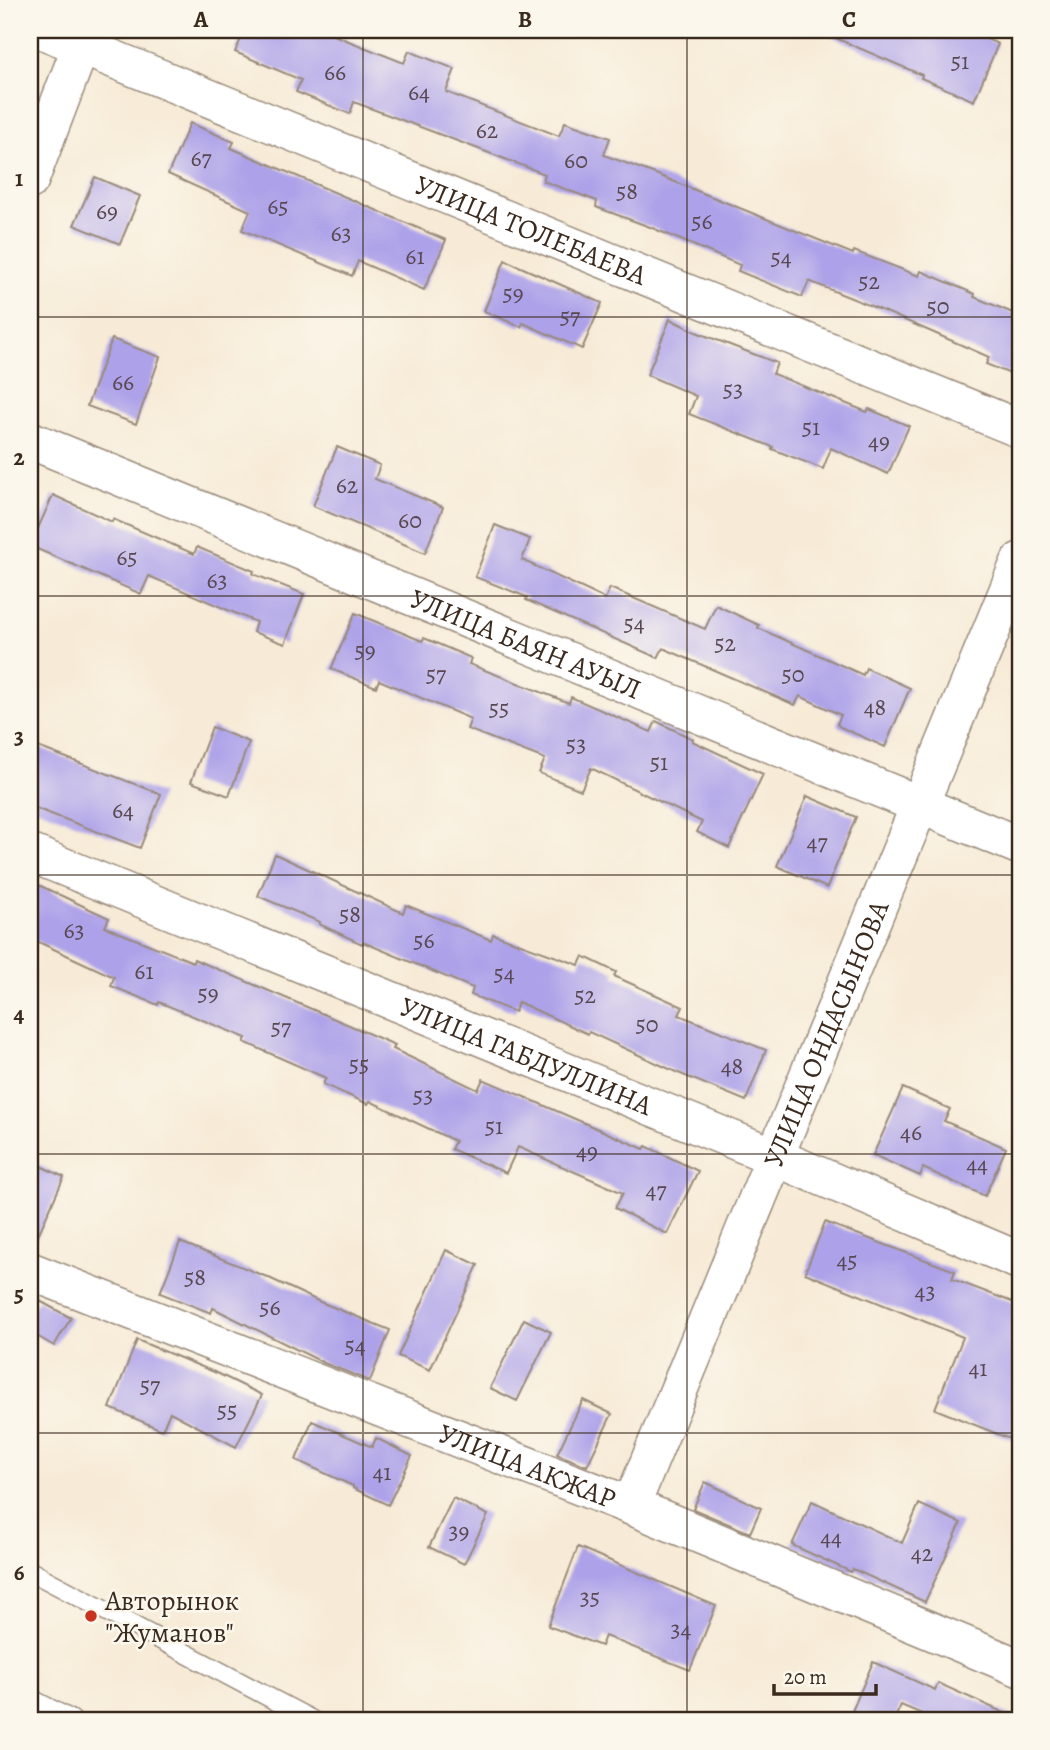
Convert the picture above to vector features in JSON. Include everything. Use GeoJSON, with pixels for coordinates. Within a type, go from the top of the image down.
{"type":"FeatureCollection","features":[{"type":"Feature","properties":{"kind":"street","name":"УЛИЦА ТОЛЕБАЕВА"},"geometry":{"type":"LineString","coordinates":[[42,30],[83,38],[1020,429]]}},
{"type":"Feature","properties":{"kind":"street"},"geometry":{"type":"LineString","coordinates":[[30,180],[83,38]]}},
{"type":"Feature","properties":{"kind":"street","name":"УЛИЦА БАЯН АУЫЛ"},"geometry":{"type":"LineString","coordinates":[[30,440],[1020,846]]}},
{"type":"Feature","properties":{"kind":"street","name":"УЛИЦА ОНДАСЫНОВА"},"geometry":{"type":"LineString","coordinates":[[631,1506],[1020,561]]}},
{"type":"Feature","properties":{"kind":"street","name":"УЛИЦА ГАБДУЛЛИНА"},"geometry":{"type":"LineString","coordinates":[[30,853],[775,1157],[1020,1261]]}},
{"type":"Feature","properties":{"kind":"street","name":"УЛИЦА АКЖАР"},"geometry":{"type":"LineString","coordinates":[[30,1271],[631,1506],[1020,1668]]}},
{"type":"Feature","properties":{"kind":"lane"},"geometry":{"type":"LineString","coordinates":[[30,1571],[312,1720]]}},
{"type":"Feature","properties":{"kind":"lane"},"geometry":{"type":"LineString","coordinates":[[30,1698],[72,1720]]}},
{"type":"Feature","properties":{"kind":"building"},"geometry":{"type":"Polygon","coordinates":[[[245,30],[321,30],[404,63],[409,51],[455,69],[446,92],[559,136],[565,122],[610,138],[604,155],[853,254],[854,251],[919,276],[921,271],[975,294],[974,297],[1020,316],[1020,378],[986,364],[989,357],[809,281],[802,297],[738,271],[740,265],[596,207],[597,201],[543,181],[545,174],[354,102],[350,114],[296,92],[301,80],[235,52],[245,30]]]}},
{"type":"Feature","properties":{"kind":"building"},"geometry":{"type":"Polygon","coordinates":[[[817,30],[966,30],[998,44],[974,101],[921,78],[922,75],[817,30]]]}},
{"type":"Feature","properties":{"kind":"building"},"geometry":{"type":"Polygon","coordinates":[[[190,123],[234,142],[231,148],[446,240],[424,290],[358,261],[352,276],[242,230],[250,211],[168,174],[190,123]]]}},
{"type":"Feature","properties":{"kind":"building"},"geometry":{"type":"Polygon","coordinates":[[[95,177],[140,196],[120,244],[74,225],[95,177]]]}},
{"type":"Feature","properties":{"kind":"building"},"geometry":{"type":"Polygon","coordinates":[[[505,260],[602,303],[582,349],[523,323],[521,327],[484,311],[505,260]]]}},
{"type":"Feature","properties":{"kind":"building"},"geometry":{"type":"Polygon","coordinates":[[[670,319],[696,332],[777,363],[773,374],[909,426],[888,474],[831,448],[823,469],[689,414],[696,396],[647,375],[670,319]]]}},
{"type":"Feature","properties":{"kind":"building"},"geometry":{"type":"Polygon","coordinates":[[[112,339],[160,357],[136,424],[87,406],[112,339]]]}},
{"type":"Feature","properties":{"kind":"building"},"geometry":{"type":"Polygon","coordinates":[[[337,447],[380,465],[375,479],[443,507],[425,553],[313,506],[337,447]]]}},
{"type":"Feature","properties":{"kind":"building"},"geometry":{"type":"Polygon","coordinates":[[[53,495],[112,522],[113,519],[194,554],[197,547],[254,571],[253,574],[304,594],[285,644],[253,632],[256,622],[149,576],[141,594],[30,546],[53,495]]]}},
{"type":"Feature","properties":{"kind":"building"},"geometry":{"type":"Polygon","coordinates":[[[495,525],[530,539],[522,560],[605,599],[610,588],[705,629],[716,605],[759,625],[758,628],[863,675],[866,668],[910,688],[885,747],[840,727],[837,724],[841,715],[800,696],[795,705],[663,648],[658,658],[526,600],[527,597],[475,577],[495,525]]]}},
{"type":"Feature","properties":{"kind":"building"},"geometry":{"type":"Polygon","coordinates":[[[355,613],[422,641],[424,638],[471,658],[469,664],[569,703],[571,697],[651,732],[656,721],[763,774],[729,848],[697,832],[702,822],[591,768],[581,790],[539,773],[545,759],[467,729],[471,719],[379,680],[376,687],[331,669],[355,613]]]}},
{"type":"Feature","properties":{"kind":"building"},"geometry":{"type":"Polygon","coordinates":[[[212,727],[249,742],[229,796],[191,782],[212,727]]]}},
{"type":"Feature","properties":{"kind":"building"},"geometry":{"type":"Polygon","coordinates":[[[30,744],[161,794],[140,848],[30,806],[30,744]]]}},
{"type":"Feature","properties":{"kind":"building"},"geometry":{"type":"Polygon","coordinates":[[[807,796],[856,817],[827,888],[777,866],[807,796]]]}},
{"type":"Feature","properties":{"kind":"building"},"geometry":{"type":"Polygon","coordinates":[[[275,854],[403,913],[406,905],[491,940],[493,934],[579,965],[583,956],[616,972],[614,976],[683,1007],[679,1015],[766,1050],[746,1101],[518,1002],[515,1012],[471,995],[473,988],[363,942],[362,944],[319,924],[320,922],[258,896],[275,854]]]}},
{"type":"Feature","properties":{"kind":"building"},"geometry":{"type":"Polygon","coordinates":[[[30,881],[109,918],[105,927],[193,962],[194,959],[395,1045],[393,1049],[478,1090],[483,1079],[644,1149],[646,1146],[698,1171],[667,1234],[615,1208],[623,1193],[518,1147],[506,1173],[451,1149],[455,1141],[370,1101],[368,1104],[323,1084],[326,1078],[244,1042],[246,1038],[159,1002],[158,1005],[111,986],[114,977],[30,938],[30,881]]]}},
{"type":"Feature","properties":{"kind":"building"},"geometry":{"type":"Polygon","coordinates":[[[903,1088],[950,1109],[944,1121],[1006,1148],[985,1196],[923,1168],[920,1176],[873,1155],[903,1088]]]}},
{"type":"Feature","properties":{"kind":"building"},"geometry":{"type":"Polygon","coordinates":[[[30,1161],[64,1177],[31,1251],[30,1250],[30,1161]]]}},
{"type":"Feature","properties":{"kind":"building"},"geometry":{"type":"Polygon","coordinates":[[[825,1222],[955,1271],[952,1279],[1020,1305],[1020,1443],[935,1409],[963,1337],[805,1273],[825,1222]]]}},
{"type":"Feature","properties":{"kind":"building"},"geometry":{"type":"Polygon","coordinates":[[[180,1242],[390,1330],[370,1381],[324,1363],[213,1308],[211,1313],[160,1293],[180,1242]]]}},
{"type":"Feature","properties":{"kind":"building"},"geometry":{"type":"Polygon","coordinates":[[[446,1250],[478,1265],[430,1370],[398,1356],[446,1250]]]}},
{"type":"Feature","properties":{"kind":"building"},"geometry":{"type":"Polygon","coordinates":[[[38,1300],[71,1318],[54,1346],[30,1332],[30,1314],[38,1300]]]}},
{"type":"Feature","properties":{"kind":"building"},"geometry":{"type":"Polygon","coordinates":[[[524,1319],[551,1332],[517,1401],[490,1388],[524,1319]]]}},
{"type":"Feature","properties":{"kind":"building"},"geometry":{"type":"Polygon","coordinates":[[[137,1340],[262,1395],[236,1447],[170,1412],[162,1430],[110,1408],[137,1340]]]}},
{"type":"Feature","properties":{"kind":"building"},"geometry":{"type":"Polygon","coordinates":[[[583,1400],[612,1414],[587,1466],[557,1454],[583,1400]]]}},
{"type":"Feature","properties":{"kind":"building"},"geometry":{"type":"Polygon","coordinates":[[[312,1421],[372,1447],[376,1438],[412,1456],[388,1505],[296,1460],[312,1421]]]}},
{"type":"Feature","properties":{"kind":"building"},"geometry":{"type":"Polygon","coordinates":[[[705,1482],[761,1508],[750,1533],[693,1509],[705,1482]]]}},
{"type":"Feature","properties":{"kind":"building"},"geometry":{"type":"Polygon","coordinates":[[[453,1498],[488,1515],[464,1564],[429,1547],[453,1498]]]}},
{"type":"Feature","properties":{"kind":"building"},"geometry":{"type":"Polygon","coordinates":[[[812,1501],[902,1543],[919,1504],[961,1523],[925,1602],[792,1545],[812,1501]]]}},
{"type":"Feature","properties":{"kind":"building"},"geometry":{"type":"Polygon","coordinates":[[[578,1547],[716,1606],[690,1670],[605,1636],[601,1646],[548,1626],[578,1547]]]}},
{"type":"Feature","properties":{"kind":"building"},"geometry":{"type":"Polygon","coordinates":[[[873,1662],[935,1690],[938,1683],[1020,1720],[936,1720],[901,1705],[894,1720],[874,1720],[852,1711],[873,1662]]]}},
{"type":"Feature","properties":{"kind":"place","name":"Авторынок \"Жуманов\""},"geometry":{"type":"Point","coordinates":[91,1616]}}]}
